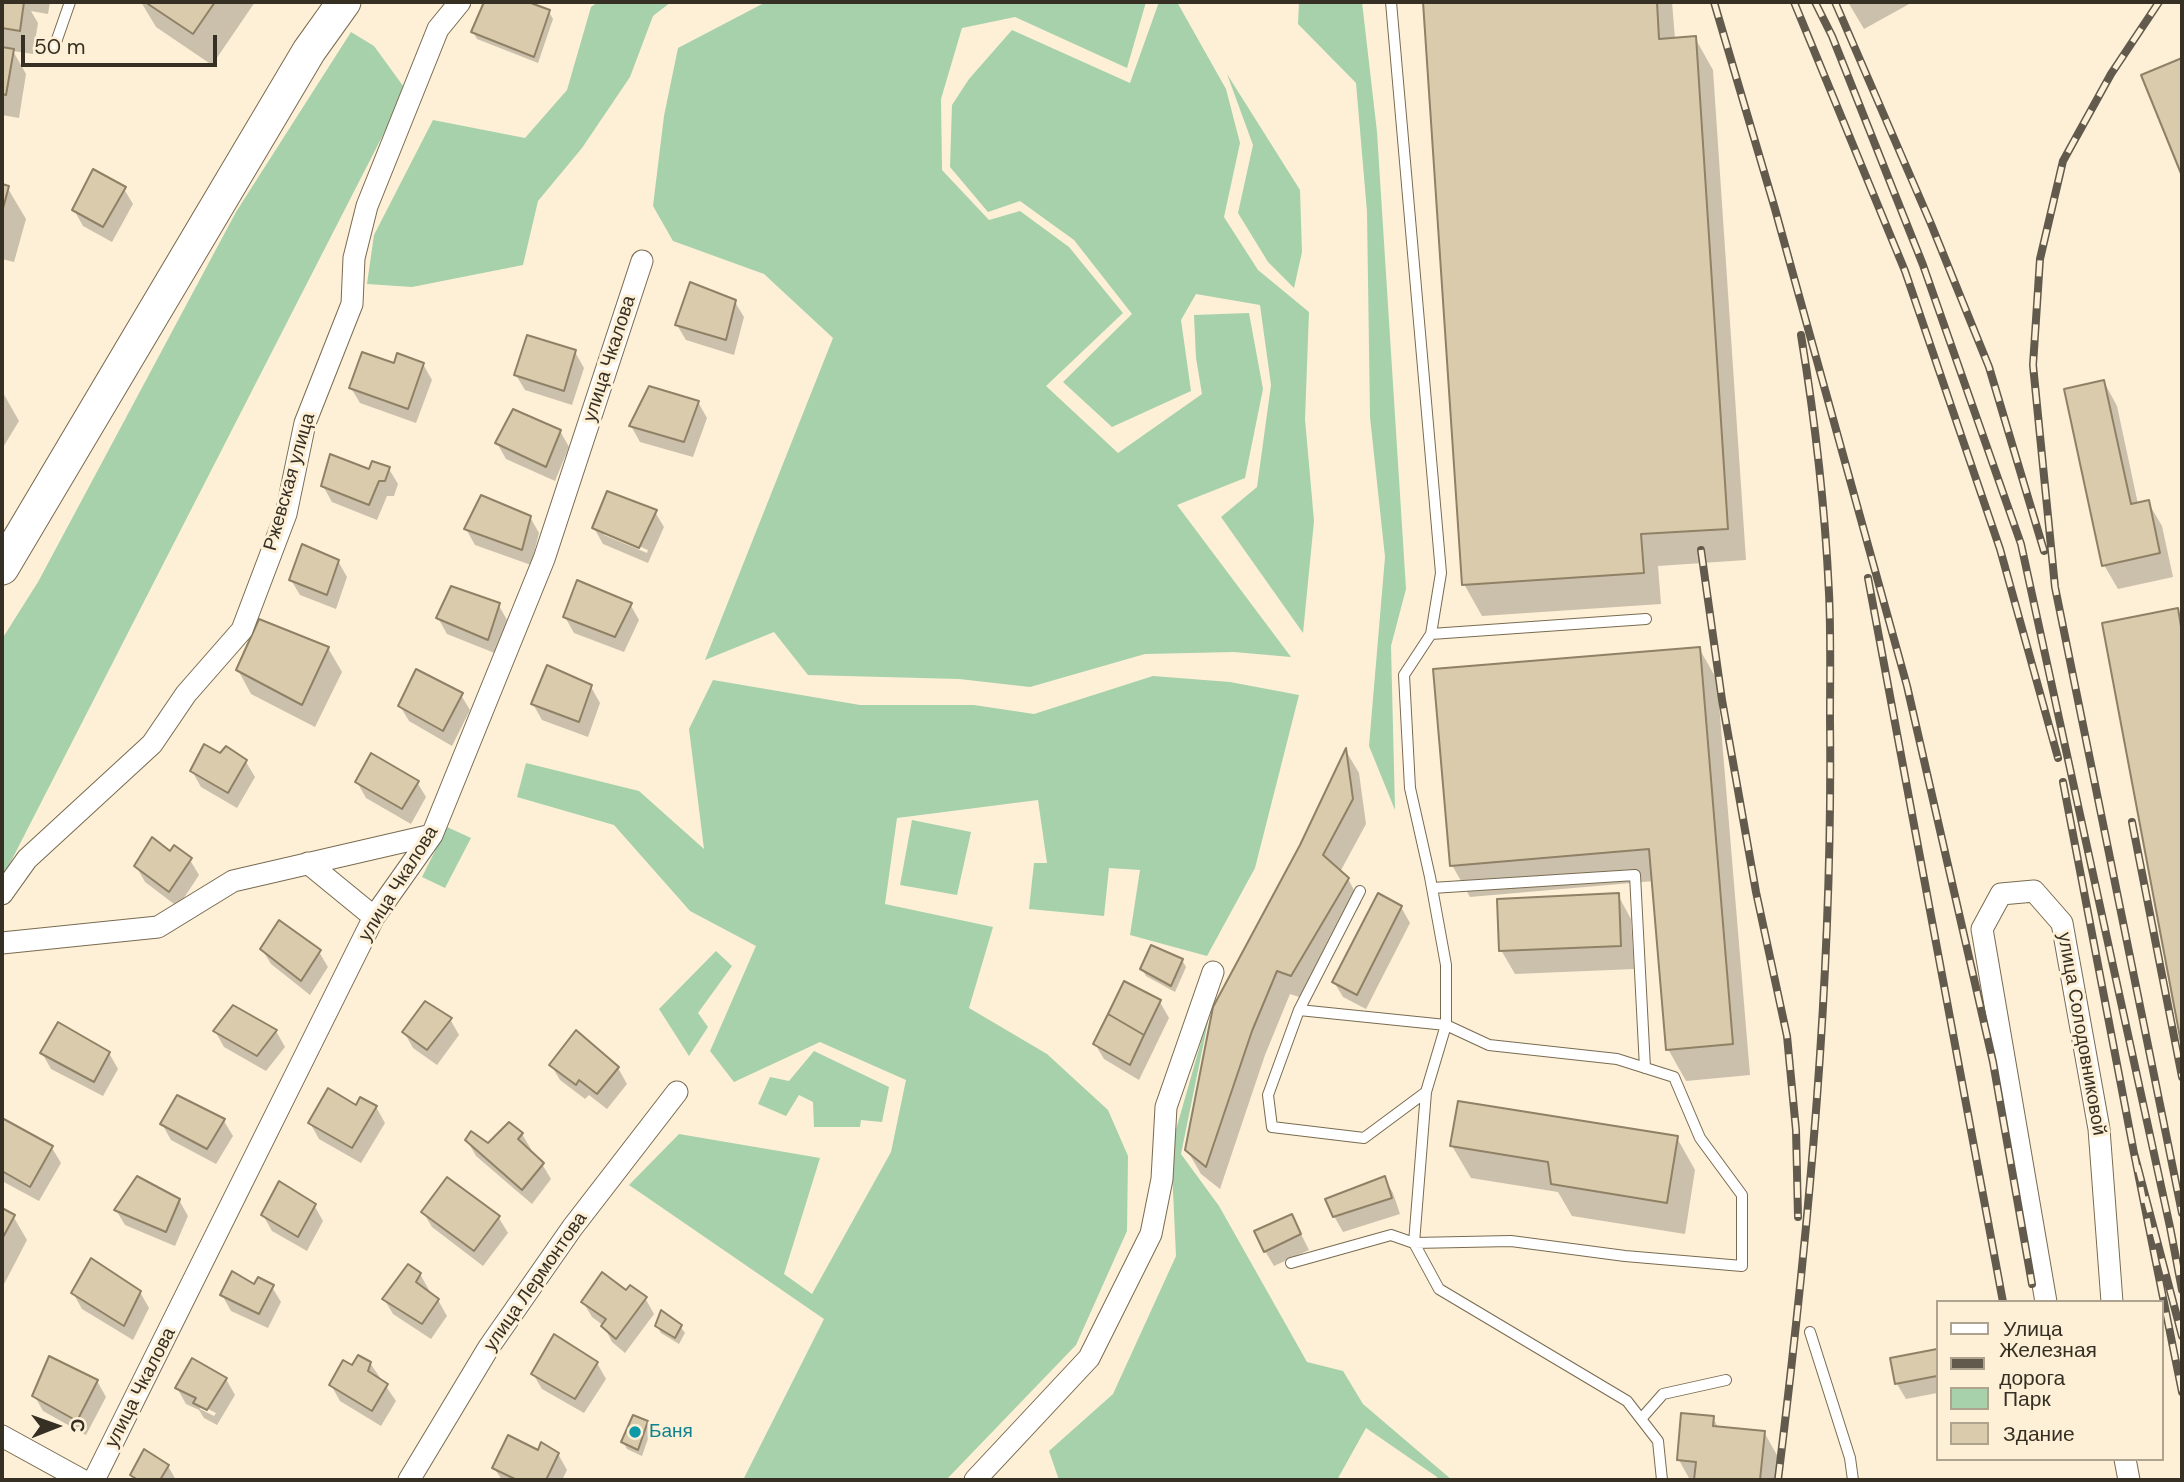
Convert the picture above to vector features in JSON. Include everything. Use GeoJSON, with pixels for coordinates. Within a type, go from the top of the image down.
{"type":"FeatureCollection","features":[{"type":"Feature","properties":{"kind":"main road"},"geometry":{"type":"LineString","coordinates":[[2,568],[309,51],[344,2]]}},
{"type":"Feature","properties":{"kind":"street","name":"Ржевская улица"},"geometry":{"type":"LineString","coordinates":[[2,894],[27,859],[152,744],[186,694],[242,630],[286,514],[304,423],[352,304],[354,258],[367,206],[438,29],[460,2]]}},
{"type":"Feature","properties":{"kind":"street","name":"улица Чкалова"},"geometry":{"type":"LineString","coordinates":[[94,1480],[374,917],[432,835],[544,559],[642,261]]}},
{"type":"Feature","properties":{"kind":"street"},"geometry":{"type":"LineString","coordinates":[[2,943],[158,927],[233,881],[432,835]]}},
{"type":"Feature","properties":{"kind":"street"},"geometry":{"type":"LineString","coordinates":[[308,863],[374,917]]}},
{"type":"Feature","properties":{"kind":"street","name":"улица Солодовниковой"},"geometry":{"type":"LineString","coordinates":[[2046,1300],[1982,929],[2001,894],[2035,891],[2062,923],[2099,1129],[2112,1300]]}},
{"type":"Feature","properties":{"kind":"street"},"geometry":{"type":"LineString","coordinates":[[975,1480],[1089,1358],[1151,1234],[1162,1179],[1166,1107],[1213,972]]}},
{"type":"Feature","properties":{"kind":"street","name":"улица Лермонтова"},"geometry":{"type":"LineString","coordinates":[[409,1480],[488,1347],[572,1228],[677,1092]]}},
{"type":"Feature","properties":{"kind":"street"},"geometry":{"type":"LineString","coordinates":[[2,1436],[82,1480]]}},
{"type":"Feature","properties":{"kind":"street"},"geometry":{"type":"LineString","coordinates":[[2125,1461],[2129,1480]]}},
{"type":"Feature","properties":{"kind":"lane"},"geometry":{"type":"LineString","coordinates":[[55,45],[70,2]]}},
{"type":"Feature","properties":{"kind":"lane"},"geometry":{"type":"LineString","coordinates":[[1391,2],[1441,573],[1431,634],[1405,675],[1409,788],[1446,965],[1446,1025],[1426,1092],[1414,1243],[1439,1289],[1627,1401],[1658,1441],[1662,1480]]}},
{"type":"Feature","properties":{"kind":"lane"},"geometry":{"type":"LineString","coordinates":[[1431,634],[1646,620]]}},
{"type":"Feature","properties":{"kind":"lane"},"geometry":{"type":"LineString","coordinates":[[1432,888],[1634,875],[1645,1068]]}},
{"type":"Feature","properties":{"kind":"lane"},"geometry":{"type":"LineString","coordinates":[[1360,891],[1299,1010],[1268,1095],[1272,1127],[1364,1138],[1426,1092]]}},
{"type":"Feature","properties":{"kind":"lane"},"geometry":{"type":"LineString","coordinates":[[1291,1263],[1391,1235],[1414,1243],[1511,1241],[1625,1256],[1742,1266],[1742,1195],[1700,1138],[1674,1077],[1617,1059],[1489,1045],[1446,1025],[1299,1010]]}},
{"type":"Feature","properties":{"kind":"lane"},"geometry":{"type":"LineString","coordinates":[[1810,1332],[1850,1458],[1853,1480]]}},
{"type":"Feature","properties":{"kind":"lane"},"geometry":{"type":"LineString","coordinates":[[1641,1419],[1663,1394],[1726,1381]]}},
{"type":"Feature","properties":{"kind":"green space"},"geometry":{"type":"Polygon","coordinates":[[[598,2],[671,2],[653,16],[630,77],[582,148],[538,201],[523,265],[412,287],[367,284],[374,235],[433,120],[525,138],[567,90],[591,7],[598,2]]]}},
{"type":"Feature","properties":{"kind":"green space"},"geometry":{"type":"Polygon","coordinates":[[[766,2],[1146,2],[1127,68],[1015,17],[962,28],[941,99],[942,170],[989,220],[1020,211],[1069,247],[1123,313],[1046,386],[1118,453],[1202,394],[1196,358],[1194,315],[1249,313],[1263,389],[1245,478],[1177,505],[1291,657],[1234,652],[1145,654],[1030,687],[959,679],[808,675],[774,632],[705,660],[833,338],[764,274],[673,241],[653,206],[664,116],[678,48],[766,2]]]}},
{"type":"Feature","properties":{"kind":"green space"},"geometry":{"type":"Polygon","coordinates":[[[1159,2],[1177,2],[1226,89],[1240,143],[1224,217],[1258,270],[1309,312],[1305,419],[1314,521],[1303,633],[1221,517],[1257,487],[1271,385],[1260,305],[1196,294],[1181,320],[1191,391],[1112,427],[1063,382],[1132,314],[1074,240],[1020,201],[988,212],[950,167],[952,105],[969,79],[1012,30],[1130,83],[1159,2]]]}},
{"type":"Feature","properties":{"kind":"green space"},"geometry":{"type":"Polygon","coordinates":[[[1299,2],[1362,2],[1377,132],[1406,589],[1391,646],[1395,810],[1369,746],[1385,557],[1370,417],[1367,212],[1356,83],[1298,24],[1299,2]]]}},
{"type":"Feature","properties":{"kind":"green space"},"geometry":{"type":"Polygon","coordinates":[[[351,32],[374,46],[406,90],[6,871],[2,873],[2,639],[38,582],[236,212],[351,32]]]}},
{"type":"Feature","properties":{"kind":"green space"},"geometry":{"type":"Polygon","coordinates":[[[1227,74],[1300,190],[1302,252],[1294,288],[1268,262],[1238,213],[1253,145],[1227,74]]]}},
{"type":"Feature","properties":{"kind":"green space"},"geometry":{"type":"Polygon","coordinates":[[[1153,676],[1230,682],[1299,695],[1255,868],[1207,956],[1130,935],[1140,870],[1109,868],[1104,916],[1029,909],[1034,863],[1047,863],[1038,800],[897,818],[885,904],[993,927],[969,1008],[1047,1054],[1108,1110],[1128,1156],[1127,1231],[1076,1345],[946,1480],[743,1480],[824,1319],[629,1185],[679,1134],[820,1158],[784,1274],[812,1294],[891,1152],[906,1080],[820,1042],[734,1082],[710,1051],[756,946],[690,911],[614,825],[517,797],[526,763],[639,791],[704,849],[689,729],[713,680],[860,705],[974,705],[1034,714],[1153,676]]]}},
{"type":"Feature","properties":{"kind":"green space"},"geometry":{"type":"Polygon","coordinates":[[[912,820],[971,832],[957,895],[900,885],[912,820]]]}},
{"type":"Feature","properties":{"kind":"green space"},"geometry":{"type":"Polygon","coordinates":[[[447,827],[471,838],[445,888],[422,877],[447,827]]]}},
{"type":"Feature","properties":{"kind":"green space"},"geometry":{"type":"Polygon","coordinates":[[[716,951],[732,966],[698,1013],[708,1027],[689,1056],[659,1009],[716,951]]]}},
{"type":"Feature","properties":{"kind":"green space"},"geometry":{"type":"Polygon","coordinates":[[[1211,1007],[1181,1154],[1219,1206],[1307,1362],[1343,1371],[1363,1404],[1452,1480],[1438,1480],[1366,1428],[1337,1480],[1059,1480],[1049,1451],[1113,1394],[1176,1256],[1171,1147],[1211,1007]]]}},
{"type":"Feature","properties":{"kind":"green space"},"geometry":{"type":"Polygon","coordinates":[[[814,1051],[889,1087],[882,1122],[861,1120],[860,1127],[814,1127],[813,1102],[799,1095],[786,1116],[758,1104],[770,1077],[789,1081],[814,1051]]]}},
{"type":"Feature","properties":{"kind":"building"},"geometry":{"type":"Polygon","coordinates":[[[2,2],[24,2],[20,31],[2,28],[2,2]]]}},
{"type":"Feature","properties":{"kind":"building"},"geometry":{"type":"Polygon","coordinates":[[[145,2],[215,2],[193,34],[145,2]]]}},
{"type":"Feature","properties":{"kind":"building"},"geometry":{"type":"Polygon","coordinates":[[[484,2],[528,2],[550,10],[534,57],[471,32],[484,2]]]}},
{"type":"Feature","properties":{"kind":"building"},"geometry":{"type":"Polygon","coordinates":[[[1423,2],[1657,2],[1659,39],[1696,36],[1728,529],[1641,534],[1644,573],[1462,585],[1423,2]]]}},
{"type":"Feature","properties":{"kind":"building"},"geometry":{"type":"Polygon","coordinates":[[[2,47],[14,49],[6,95],[2,94],[2,47]]]}},
{"type":"Feature","properties":{"kind":"building"},"geometry":{"type":"Polygon","coordinates":[[[2182,58],[2182,176],[2141,75],[2182,58]]]}},
{"type":"Feature","properties":{"kind":"building"},"geometry":{"type":"Polygon","coordinates":[[[93,169],[126,187],[103,227],[72,210],[93,169]]]}},
{"type":"Feature","properties":{"kind":"building"},"geometry":{"type":"Polygon","coordinates":[[[2,184],[9,186],[2,212],[2,184]]]}},
{"type":"Feature","properties":{"kind":"building"},"geometry":{"type":"Polygon","coordinates":[[[690,282],[736,300],[726,340],[675,325],[690,282]]]}},
{"type":"Feature","properties":{"kind":"building"},"geometry":{"type":"Polygon","coordinates":[[[527,335],[576,350],[564,391],[514,375],[527,335]]]}},
{"type":"Feature","properties":{"kind":"building"},"geometry":{"type":"Polygon","coordinates":[[[362,352],[394,363],[397,353],[424,363],[408,409],[349,388],[362,352]]]}},
{"type":"Feature","properties":{"kind":"building"},"geometry":{"type":"Polygon","coordinates":[[[2104,380],[2131,504],[2149,500],[2160,553],[2102,566],[2064,389],[2104,380]]]}},
{"type":"Feature","properties":{"kind":"building"},"geometry":{"type":"Polygon","coordinates":[[[649,386],[699,401],[684,442],[629,426],[649,386]]]}},
{"type":"Feature","properties":{"kind":"building"},"geometry":{"type":"Polygon","coordinates":[[[513,409],[561,430],[546,467],[495,443],[513,409]]]}},
{"type":"Feature","properties":{"kind":"building"},"geometry":{"type":"Polygon","coordinates":[[[330,454],[369,469],[372,461],[390,467],[385,481],[379,481],[369,505],[321,486],[330,454]]]}},
{"type":"Feature","properties":{"kind":"building"},"geometry":{"type":"Polygon","coordinates":[[[607,491],[657,510],[639,548],[592,528],[607,491]]]}},
{"type":"Feature","properties":{"kind":"building"},"geometry":{"type":"Polygon","coordinates":[[[481,495],[531,516],[522,550],[464,529],[481,495]]]}},
{"type":"Feature","properties":{"kind":"building"},"geometry":{"type":"Polygon","coordinates":[[[302,544],[339,560],[327,595],[289,580],[302,544]]]}},
{"type":"Feature","properties":{"kind":"building"},"geometry":{"type":"Polygon","coordinates":[[[577,580],[632,603],[615,637],[563,617],[577,580]]]}},
{"type":"Feature","properties":{"kind":"building"},"geometry":{"type":"Polygon","coordinates":[[[451,586],[500,603],[488,640],[436,618],[451,586]]]}},
{"type":"Feature","properties":{"kind":"building"},"geometry":{"type":"Polygon","coordinates":[[[2178,608],[2182,633],[2182,1048],[2102,623],[2178,608]]]}},
{"type":"Feature","properties":{"kind":"building"},"geometry":{"type":"Polygon","coordinates":[[[259,619],[329,647],[302,705],[236,670],[259,619]]]}},
{"type":"Feature","properties":{"kind":"building"},"geometry":{"type":"Polygon","coordinates":[[[1700,647],[1733,1044],[1666,1050],[1649,849],[1450,866],[1433,669],[1700,647]]]}},
{"type":"Feature","properties":{"kind":"building"},"geometry":{"type":"Polygon","coordinates":[[[547,665],[592,685],[579,722],[531,704],[547,665]]]}},
{"type":"Feature","properties":{"kind":"building"},"geometry":{"type":"Polygon","coordinates":[[[416,669],[463,693],[443,731],[398,706],[416,669]]]}},
{"type":"Feature","properties":{"kind":"building"},"geometry":{"type":"Polygon","coordinates":[[[204,744],[220,753],[226,746],[247,760],[228,793],[190,771],[204,744]]]}},
{"type":"Feature","properties":{"kind":"building"},"geometry":{"type":"Polygon","coordinates":[[[1346,748],[1353,799],[1323,855],[1349,878],[1291,976],[1277,971],[1252,1031],[1206,1167],[1185,1150],[1213,1007],[1300,845],[1346,748]]]}},
{"type":"Feature","properties":{"kind":"building"},"geometry":{"type":"Polygon","coordinates":[[[371,753],[419,781],[402,809],[355,782],[371,753]]]}},
{"type":"Feature","properties":{"kind":"building"},"geometry":{"type":"Polygon","coordinates":[[[152,837],[170,851],[174,845],[192,858],[169,892],[134,866],[152,837]]]}},
{"type":"Feature","properties":{"kind":"building"},"geometry":{"type":"Polygon","coordinates":[[[1378,893],[1402,906],[1357,995],[1332,982],[1378,893]]]}},
{"type":"Feature","properties":{"kind":"building"},"geometry":{"type":"Polygon","coordinates":[[[1619,893],[1621,946],[1499,951],[1497,899],[1619,893]]]}},
{"type":"Feature","properties":{"kind":"building"},"geometry":{"type":"Polygon","coordinates":[[[279,920],[321,950],[301,981],[260,949],[279,920]]]}},
{"type":"Feature","properties":{"kind":"building"},"geometry":{"type":"Polygon","coordinates":[[[1151,945],[1183,959],[1171,986],[1140,969],[1151,945]]]}},
{"type":"Feature","properties":{"kind":"building"},"geometry":{"type":"Polygon","coordinates":[[[1124,981],[1161,1000],[1144,1035],[1108,1014],[1124,981]]]}},
{"type":"Feature","properties":{"kind":"building"},"geometry":{"type":"Polygon","coordinates":[[[425,1001],[452,1018],[427,1050],[402,1032],[425,1001]]]}},
{"type":"Feature","properties":{"kind":"building"},"geometry":{"type":"Polygon","coordinates":[[[233,1005],[277,1030],[257,1056],[213,1031],[233,1005]]]}},
{"type":"Feature","properties":{"kind":"building"},"geometry":{"type":"Polygon","coordinates":[[[1108,1014],[1144,1035],[1130,1065],[1093,1044],[1108,1014]]]}},
{"type":"Feature","properties":{"kind":"building"},"geometry":{"type":"Polygon","coordinates":[[[58,1022],[110,1052],[94,1082],[40,1053],[58,1022]]]}},
{"type":"Feature","properties":{"kind":"building"},"geometry":{"type":"Polygon","coordinates":[[[576,1030],[619,1067],[597,1094],[579,1080],[576,1085],[549,1065],[576,1030]]]}},
{"type":"Feature","properties":{"kind":"building"},"geometry":{"type":"Polygon","coordinates":[[[328,1088],[356,1105],[360,1097],[377,1106],[352,1148],[308,1123],[328,1088]]]}},
{"type":"Feature","properties":{"kind":"building"},"geometry":{"type":"Polygon","coordinates":[[[177,1095],[225,1119],[207,1149],[160,1124],[177,1095]]]}},
{"type":"Feature","properties":{"kind":"building"},"geometry":{"type":"Polygon","coordinates":[[[1458,1101],[1678,1136],[1667,1203],[1551,1184],[1548,1162],[1450,1146],[1458,1101]]]}},
{"type":"Feature","properties":{"kind":"building"},"geometry":{"type":"Polygon","coordinates":[[[2,1118],[53,1146],[30,1187],[2,1171],[2,1118]]]}},
{"type":"Feature","properties":{"kind":"building"},"geometry":{"type":"Polygon","coordinates":[[[509,1122],[523,1133],[518,1139],[544,1163],[522,1190],[465,1140],[471,1131],[488,1143],[509,1122]]]}},
{"type":"Feature","properties":{"kind":"building"},"geometry":{"type":"Polygon","coordinates":[[[137,1176],[180,1199],[166,1232],[114,1210],[137,1176]]]}},
{"type":"Feature","properties":{"kind":"building"},"geometry":{"type":"Polygon","coordinates":[[[1385,1176],[1392,1198],[1333,1217],[1325,1199],[1385,1176]]]}},
{"type":"Feature","properties":{"kind":"building"},"geometry":{"type":"Polygon","coordinates":[[[447,1177],[500,1216],[474,1251],[421,1212],[447,1177]]]}},
{"type":"Feature","properties":{"kind":"building"},"geometry":{"type":"Polygon","coordinates":[[[279,1181],[316,1204],[298,1237],[261,1215],[279,1181]]]}},
{"type":"Feature","properties":{"kind":"building"},"geometry":{"type":"Polygon","coordinates":[[[2,1208],[15,1215],[2,1239],[2,1208]]]}},
{"type":"Feature","properties":{"kind":"building"},"geometry":{"type":"Polygon","coordinates":[[[1292,1214],[1301,1234],[1264,1252],[1254,1231],[1292,1214]]]}},
{"type":"Feature","properties":{"kind":"building"},"geometry":{"type":"Polygon","coordinates":[[[91,1258],[141,1291],[124,1326],[71,1293],[91,1258]]]}},
{"type":"Feature","properties":{"kind":"building"},"geometry":{"type":"Polygon","coordinates":[[[408,1264],[421,1273],[416,1282],[439,1299],[422,1324],[382,1299],[408,1264]]]}},
{"type":"Feature","properties":{"kind":"building"},"geometry":{"type":"Polygon","coordinates":[[[232,1271],[254,1284],[258,1277],[274,1285],[259,1314],[220,1295],[232,1271]]]}},
{"type":"Feature","properties":{"kind":"building"},"geometry":{"type":"Polygon","coordinates":[[[602,1272],[626,1290],[630,1285],[647,1297],[616,1339],[601,1326],[606,1319],[581,1302],[602,1272]]]}},
{"type":"Feature","properties":{"kind":"building"},"geometry":{"type":"Polygon","coordinates":[[[661,1310],[682,1325],[675,1338],[655,1326],[661,1310]]]}},
{"type":"Feature","properties":{"kind":"building"},"geometry":{"type":"Polygon","coordinates":[[[554,1334],[598,1362],[575,1399],[531,1374],[554,1334]]]}},
{"type":"Feature","properties":{"kind":"building"},"geometry":{"type":"Polygon","coordinates":[[[1936,1349],[1936,1376],[1895,1384],[1890,1358],[1936,1349]]]}},
{"type":"Feature","properties":{"kind":"building"},"geometry":{"type":"Polygon","coordinates":[[[358,1355],[371,1362],[368,1371],[388,1384],[372,1411],[329,1385],[343,1360],[352,1365],[358,1355]]]}},
{"type":"Feature","properties":{"kind":"building"},"geometry":{"type":"Polygon","coordinates":[[[49,1356],[98,1380],[77,1421],[32,1396],[49,1356]]]}},
{"type":"Feature","properties":{"kind":"building"},"geometry":{"type":"Polygon","coordinates":[[[192,1358],[227,1378],[207,1410],[193,1403],[196,1398],[175,1388],[192,1358]]]}},
{"type":"Feature","properties":{"kind":"building"},"geometry":{"type":"Polygon","coordinates":[[[1681,1413],[1714,1416],[1713,1426],[1765,1431],[1760,1480],[1694,1480],[1696,1462],[1677,1460],[1681,1413]]]}},
{"type":"Feature","properties":{"kind":"building","name":"Баня"},"geometry":{"type":"Polygon","coordinates":[[[633,1415],[648,1421],[638,1450],[621,1442],[633,1415]]]}},
{"type":"Feature","properties":{"kind":"building"},"geometry":{"type":"Polygon","coordinates":[[[508,1435],[538,1450],[541,1442],[559,1453],[546,1480],[517,1480],[492,1468],[508,1435]]]}},
{"type":"Feature","properties":{"kind":"building"},"geometry":{"type":"Polygon","coordinates":[[[144,1449],[169,1465],[160,1480],[138,1480],[130,1475],[144,1449]]]}},
{"type":"Feature","properties":{"kind":"railway"},"geometry":{"type":"LineString","coordinates":[[1714,2],[1775,209],[1907,686],[1993,1062],[2032,1284]]}},
{"type":"Feature","properties":{"kind":"railway"},"geometry":{"type":"LineString","coordinates":[[1794,2],[1905,271],[2000,549],[2058,758]]}},
{"type":"Feature","properties":{"kind":"railway"},"geometry":{"type":"LineString","coordinates":[[1815,2],[1832,36],[1923,265],[2021,544],[2182,1290]]}},
{"type":"Feature","properties":{"kind":"railway"},"geometry":{"type":"LineString","coordinates":[[1835,2],[1931,224],[1989,367],[2044,551]]}},
{"type":"Feature","properties":{"kind":"railway"},"geometry":{"type":"LineString","coordinates":[[2159,2],[2111,74],[2063,161],[2040,259],[2033,365],[2055,587],[2182,1213]]}},
{"type":"Feature","properties":{"kind":"railway"},"geometry":{"type":"LineString","coordinates":[[1778,1480],[1800,1291],[1817,1101],[1828,911],[1830,816],[1830,609],[1819,464],[1801,335]]}},
{"type":"Feature","properties":{"kind":"railway"},"geometry":{"type":"LineString","coordinates":[[1701,550],[1722,700],[1756,892],[1787,1036],[1796,1130],[1798,1217]]}},
{"type":"Feature","properties":{"kind":"railway"},"geometry":{"type":"LineString","coordinates":[[1868,578],[2003,1300]]}},
{"type":"Feature","properties":{"kind":"railway"},"geometry":{"type":"LineString","coordinates":[[2063,782],[2134,1153]]}},
{"type":"Feature","properties":{"kind":"railway"},"geometry":{"type":"LineString","coordinates":[[2132,822],[2182,1077]]}},
{"type":"Feature","properties":{"kind":"railway"},"geometry":{"type":"LineString","coordinates":[[2182,1336],[2134,1153],[2182,1392]]}},
{"type":"Feature","properties":{"kind":"place","name":"Баня"},"geometry":{"type":"Point","coordinates":[635,1432]}}]}
